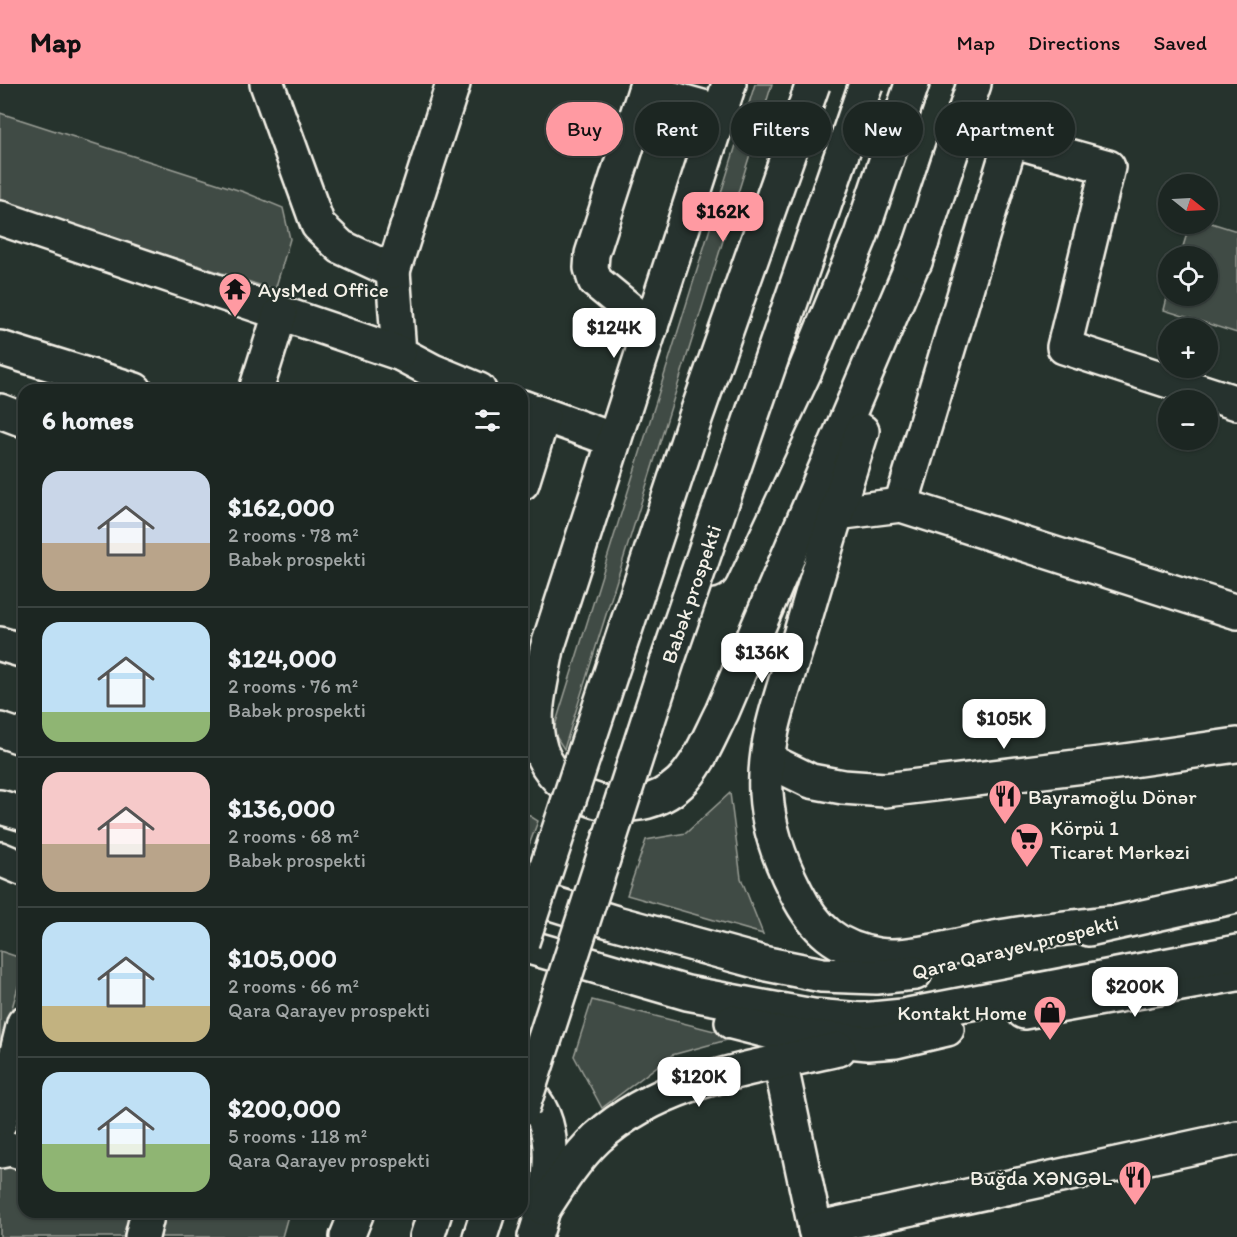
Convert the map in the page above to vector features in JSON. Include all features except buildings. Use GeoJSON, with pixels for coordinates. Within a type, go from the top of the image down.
{"type":"FeatureCollection","features":[{"type":"Feature","properties":{"kind":"main road"},"geometry":{"type":"LineString","coordinates":[[267,84],[318,225],[340,247],[393,271]]}},
{"type":"Feature","properties":{"kind":"main road"},"geometry":{"type":"LineString","coordinates":[[399,353],[393,271],[453,84]]}},
{"type":"Feature","properties":{"kind":"main road"},"geometry":{"type":"LineString","coordinates":[[528,926],[696,416],[799,84]]}},
{"type":"Feature","properties":{"kind":"main road"},"geometry":{"type":"LineString","coordinates":[[696,416],[813,84]]}},
{"type":"Feature","properties":{"kind":"main road","name":"Babək prospekti"},"geometry":{"type":"LineString","coordinates":[[528,1091],[667,662],[866,84]]}},
{"type":"Feature","properties":{"kind":"main road"},"geometry":{"type":"LineString","coordinates":[[667,662],[805,371],[861,235],[912,84]]}},
{"type":"Feature","properties":{"kind":"main road"},"geometry":{"type":"LineString","coordinates":[[974,84],[836,513],[772,728],[766,792],[769,822],[783,867],[811,919],[829,936],[849,947],[878,955],[899,956],[1022,933],[1111,923]]}},
{"type":"Feature","properties":{"kind":"main road"},"geometry":{"type":"LineString","coordinates":[[651,327],[595,281],[591,268],[592,254],[646,87],[724,98],[651,327],[547,650],[536,714],[538,742],[548,764],[563,783],[587,798],[613,805],[642,803],[657,798],[680,783],[699,757],[722,712],[922,242]]}},
{"type":"Feature","properties":{"kind":"main road"},"geometry":{"type":"LineString","coordinates":[[901,505],[1011,140],[1108,167],[1064,347],[1237,403]]}},
{"type":"Feature","properties":{"kind":"main road"},"geometry":{"type":"LineString","coordinates":[[0,218],[399,353],[464,384]]}},
{"type":"Feature","properties":{"kind":"main road"},"geometry":{"type":"LineString","coordinates":[[258,384],[280,314]]}},
{"type":"Feature","properties":{"kind":"main road"},"geometry":{"type":"LineString","coordinates":[[0,348],[116,384]]}},
{"type":"Feature","properties":{"kind":"main road"},"geometry":{"type":"LineString","coordinates":[[0,411],[18,418]]}},
{"type":"Feature","properties":{"kind":"main road"},"geometry":{"type":"LineString","coordinates":[[528,440],[532,411],[614,440]]}},
{"type":"Feature","properties":{"kind":"main road"},"geometry":{"type":"LineString","coordinates":[[836,513],[901,505],[1237,612]]}},
{"type":"Feature","properties":{"kind":"main road"},"geometry":{"type":"LineString","coordinates":[[0,644],[18,649]]}},
{"type":"Feature","properties":{"kind":"main road"},"geometry":{"type":"LineString","coordinates":[[528,688],[547,650]]}},
{"type":"Feature","properties":{"kind":"main road"},"geometry":{"type":"LineString","coordinates":[[0,730],[18,736]]}},
{"type":"Feature","properties":{"kind":"main road"},"geometry":{"type":"LineString","coordinates":[[768,760],[811,781],[843,787],[885,790],[1237,745]]}},
{"type":"Feature","properties":{"kind":"main road"},"geometry":{"type":"LineString","coordinates":[[0,788],[18,793]]}},
{"type":"Feature","properties":{"kind":"main road"},"geometry":{"type":"LineString","coordinates":[[0,807],[18,812]]}},
{"type":"Feature","properties":{"kind":"main road"},"geometry":{"type":"LineString","coordinates":[[0,859],[18,866]]}},
{"type":"Feature","properties":{"kind":"main road","name":"Qara Qarayev prospekti"},"geometry":{"type":"LineString","coordinates":[[528,896],[616,923],[767,964],[822,975],[876,977],[923,973],[1111,923],[1237,896]]}},
{"type":"Feature","properties":{"kind":"main road","name":"Qara Qarayev prospekti"},"geometry":{"type":"LineString","coordinates":[[528,946],[687,993],[813,1016],[862,1020],[903,1016],[1237,952]]}},
{"type":"Feature","properties":{"kind":"main road"},"geometry":{"type":"LineString","coordinates":[[1024,1012],[1168,965]]}},
{"type":"Feature","properties":{"kind":"main road"},"geometry":{"type":"LineString","coordinates":[[528,966],[683,1010],[778,1034],[868,1043]]}},
{"type":"Feature","properties":{"kind":"main road"},"geometry":{"type":"LineString","coordinates":[[540,1222],[572,1166],[597,1139],[627,1114],[693,1083],[868,1043],[896,1041],[1024,1012],[1237,974]]}},
{"type":"Feature","properties":{"kind":"main road"},"geometry":{"type":"LineString","coordinates":[[0,1122],[18,1048]]}},
{"type":"Feature","properties":{"kind":"main road"},"geometry":{"type":"LineString","coordinates":[[780,1062],[816,1233],[1237,1138]]}},
{"type":"Feature","properties":{"kind":"main road"},"geometry":{"type":"LineString","coordinates":[[528,1092],[543,1113],[549,1134],[549,1162],[540,1222]]}},
{"type":"Feature","properties":{"kind":"main road"},"geometry":{"type":"LineString","coordinates":[[0,1151],[10,1149],[18,1151]]}},
{"type":"Feature","properties":{"kind":"main road"},"geometry":{"type":"LineString","coordinates":[[142,1237],[147,1218]]}},
{"type":"Feature","properties":{"kind":"main road"},"geometry":{"type":"LineString","coordinates":[[335,1237],[340,1218]]}},
{"type":"Feature","properties":{"kind":"main road"},"geometry":{"type":"LineString","coordinates":[[346,1237],[354,1218]]}},
{"type":"Feature","properties":{"kind":"main road"},"geometry":{"type":"LineString","coordinates":[[480,1237],[486,1218]]}},
{"type":"Feature","properties":{"kind":"shaded area"},"geometry":{"type":"Polygon","coordinates":[[[755,84],[772,84],[766,102],[749,102],[755,84]]]}},
{"type":"Feature","properties":{"kind":"shaded area"},"geometry":{"type":"Polygon","coordinates":[[[0,113],[244,192],[283,208],[290,239],[275,290],[0,202],[0,113]]]}},
{"type":"Feature","properties":{"kind":"shaded area"},"geometry":{"type":"Polygon","coordinates":[[[733,156],[749,156],[564,749],[553,732],[733,156]]]}},
{"type":"Feature","properties":{"kind":"shaded area"},"geometry":{"type":"Polygon","coordinates":[[[1218,225],[1237,231],[1237,333],[1218,327],[1218,318],[1189,318],[1164,310],[1165,306],[1218,306],[1218,246],[1183,246],[1187,234],[1218,234],[1218,225]]]}},
{"type":"Feature","properties":{"kind":"shaded area"},"geometry":{"type":"Polygon","coordinates":[[[730,793],[741,878],[763,934],[627,895],[646,840],[686,833],[730,793]]]}},
{"type":"Feature","properties":{"kind":"shaded area"},"geometry":{"type":"Polygon","coordinates":[[[528,815],[538,821],[528,848],[528,815]]]}},
{"type":"Feature","properties":{"kind":"shaded area"},"geometry":{"type":"Polygon","coordinates":[[[0,951],[18,957],[18,987],[0,1050],[0,951]]]}},
{"type":"Feature","properties":{"kind":"shaded area"},"geometry":{"type":"Polygon","coordinates":[[[592,1000],[738,1037],[672,1055],[602,1108],[574,1056],[592,1000]]]}},
{"type":"Feature","properties":{"kind":"shaded area"},"geometry":{"type":"Polygon","coordinates":[[[0,1053],[18,1060],[18,1218],[287,1218],[282,1237],[0,1237],[0,1053]]]}},
{"type":"Feature","properties":{"kind":"place","name":"AysMed Office"},"geometry":{"type":"Point","coordinates":[235,318]}},
{"type":"Feature","properties":{"kind":"place","name":"Bayramoğlu Dönər"},"geometry":{"type":"Point","coordinates":[1005,825]}},
{"type":"Feature","properties":{"kind":"place","name":"Körpü 1 Ticarət Mərkəzi"},"geometry":{"type":"Point","coordinates":[1027,868]}},
{"type":"Feature","properties":{"kind":"place","name":"Kontakt Home"},"geometry":{"type":"Point","coordinates":[1050,1041]}},
{"type":"Feature","properties":{"kind":"place","name":"Buğda XƏNGƏL"},"geometry":{"type":"Point","coordinates":[1135,1206]}}]}
